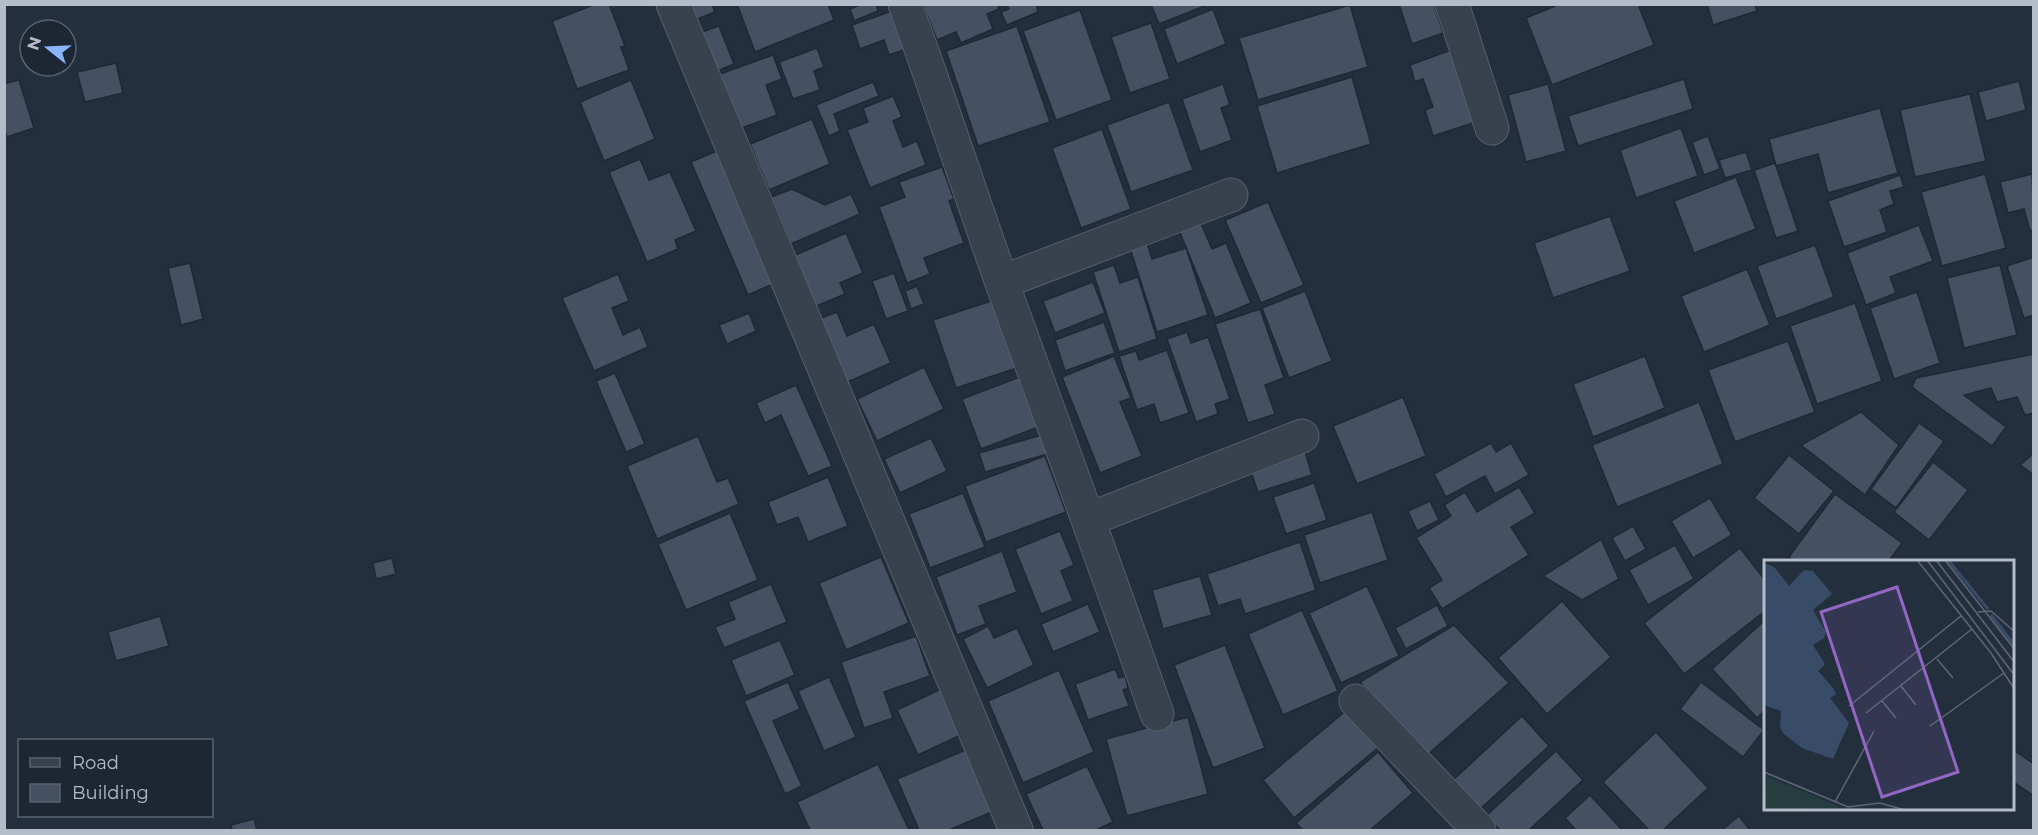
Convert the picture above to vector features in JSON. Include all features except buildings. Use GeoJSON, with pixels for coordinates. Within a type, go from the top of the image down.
{"type":"FeatureCollection","features":[{"type":"Feature","properties":{"kind":"street"},"geometry":{"type":"LineString","coordinates":[[673,4],[1016,831]]}},
{"type":"Feature","properties":{"kind":"street"},"geometry":{"type":"LineString","coordinates":[[905,4],[956,143],[1002,282],[1090,519],[1157,714]]}},
{"type":"Feature","properties":{"kind":"street"},"geometry":{"type":"LineString","coordinates":[[1452,4],[1492,128]]}},
{"type":"Feature","properties":{"kind":"street"},"geometry":{"type":"LineString","coordinates":[[1002,282],[1232,195]]}},
{"type":"Feature","properties":{"kind":"street"},"geometry":{"type":"LineString","coordinates":[[1090,519],[1302,436]]}},
{"type":"Feature","properties":{"kind":"street"},"geometry":{"type":"LineString","coordinates":[[1356,700],[1479,831]]}}]}
